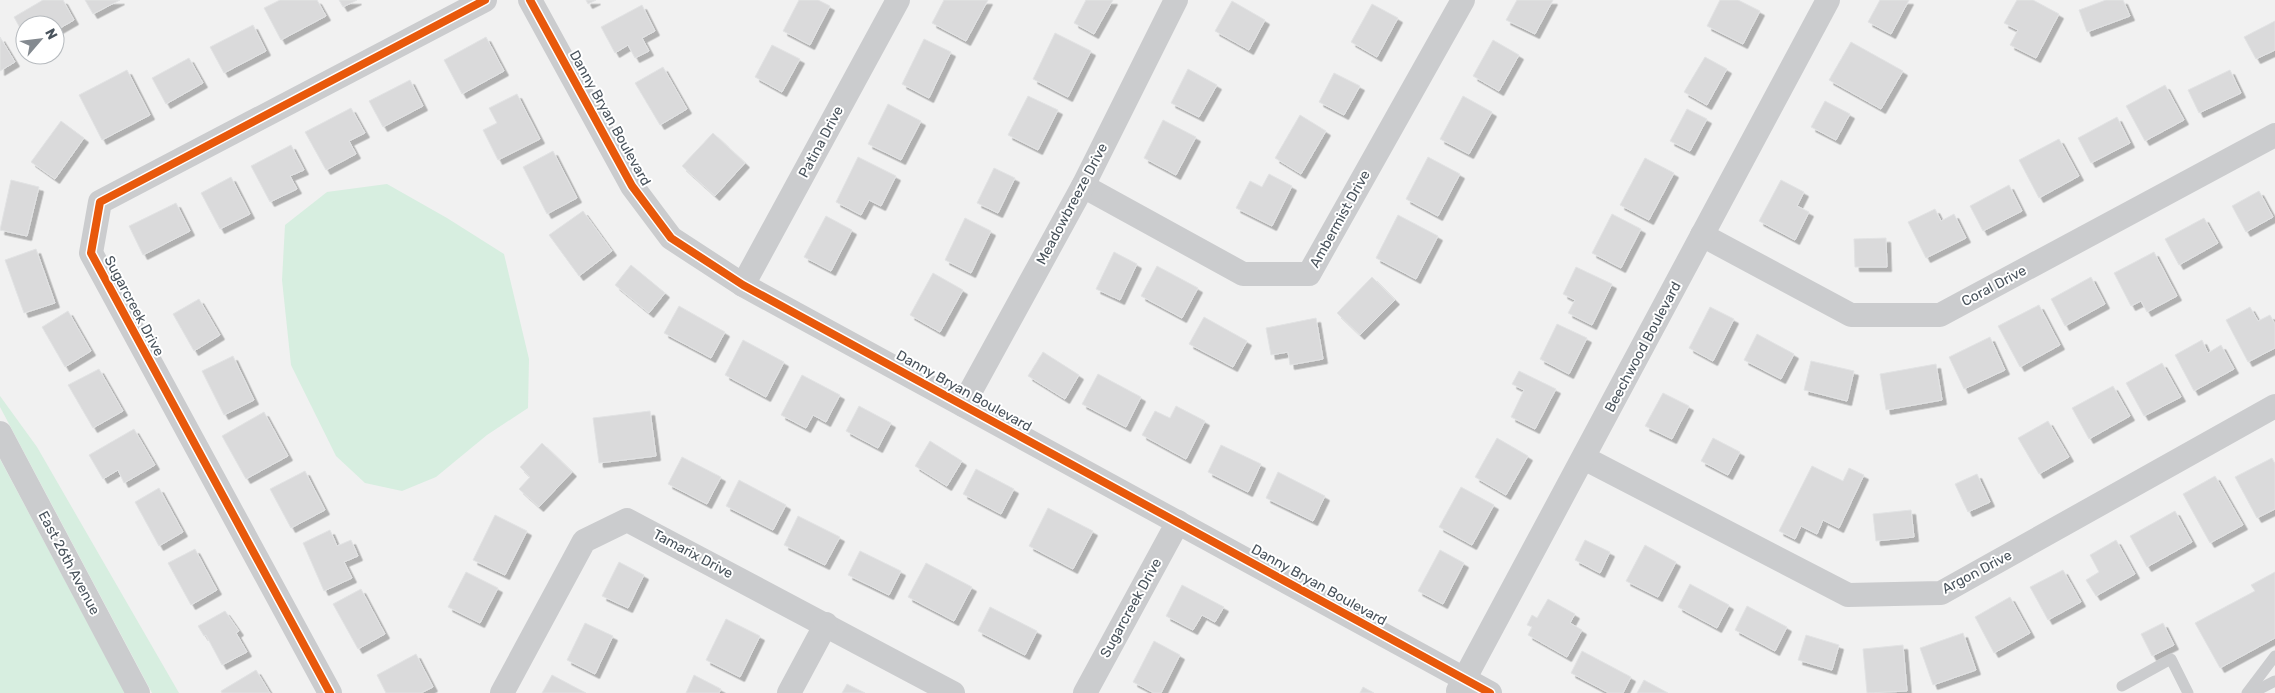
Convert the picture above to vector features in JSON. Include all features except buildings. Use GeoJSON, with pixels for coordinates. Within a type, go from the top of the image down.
{"type":"FeatureCollection","features":[{"type":"Feature","properties":{"kind":"street","name":"Sugarcreek Drive"},"geometry":{"type":"LineString","coordinates":[[330,693],[91,253],[100,202],[485,0]]}},
{"type":"Feature","properties":{"kind":"street","name":"Danny Bryan Boulevard"},"geometry":{"type":"LineString","coordinates":[[530,0],[637,193],[670,238],[743,285],[1178,522],[1461,686],[1490,693]]}},
{"type":"Feature","properties":{"kind":"street","name":"Patina Drive"},"geometry":{"type":"LineString","coordinates":[[743,285],[898,0]]}},
{"type":"Feature","properties":{"kind":"street","name":"Meadowbreeze Drive"},"geometry":{"type":"LineString","coordinates":[[963,405],[1083,186],[1176,0]]}},
{"type":"Feature","properties":{"kind":"street","name":"Ambermist Drive"},"geometry":{"type":"LineString","coordinates":[[1083,186],[1243,274],[1309,274],[1463,0]]}},
{"type":"Feature","properties":{"kind":"street","name":"Beechwood Boulevard"},"geometry":{"type":"LineString","coordinates":[[1461,686],[1828,0]]}},
{"type":"Feature","properties":{"kind":"street","name":"Coral Drive"},"geometry":{"type":"LineString","coordinates":[[1702,235],[1851,315],[1940,315],[2275,135]]}},
{"type":"Feature","properties":{"kind":"street","name":"Argon Drive"},"geometry":{"type":"LineString","coordinates":[[1584,458],[1848,595],[1941,593],[2275,406]]}},
{"type":"Feature","properties":{"kind":"street","name":"East 26th Avenue"},"geometry":{"type":"LineString","coordinates":[[0,433],[138,693]]}},
{"type":"Feature","properties":{"kind":"street","name":"Tamarix Drive"},"geometry":{"type":"LineString","coordinates":[[502,693],[584,540],[627,520],[953,693]]}},
{"type":"Feature","properties":{"kind":"street","name":"Sugarcreek Drive"},"geometry":{"type":"LineString","coordinates":[[1085,693],[1178,522]]}},
{"type":"Feature","properties":{"kind":"street"},"geometry":{"type":"LineString","coordinates":[[789,693],[826,624]]}},
{"type":"Feature","properties":{"kind":"lane"},"geometry":{"type":"LineString","coordinates":[[2247,693],[2275,656]]}},
{"type":"Feature","properties":{"kind":"lane"},"geometry":{"type":"LineString","coordinates":[[2122,686],[2171,659],[2188,693]]}},
{"type":"Feature","properties":{"kind":"lane"},"geometry":{"type":"LineString","coordinates":[[2252,693],[2275,681]]}},
{"type":"Feature","properties":{"kind":"green space"},"geometry":{"type":"Polygon","coordinates":[[[387,184],[447,218],[504,254],[529,359],[528,408],[487,435],[436,477],[402,491],[365,483],[336,456],[291,365],[282,280],[285,225],[327,192],[387,184]]]}},
{"type":"Feature","properties":{"kind":"green space"},"geometry":{"type":"Polygon","coordinates":[[[0,396],[37,447],[179,693],[152,693],[0,407],[0,396]]]}},
{"type":"Feature","properties":{"kind":"green space"},"geometry":{"type":"Polygon","coordinates":[[[0,459],[125,693],[0,693],[0,459]]]}},
{"type":"Feature","properties":{"kind":"cycle path"},"geometry":{"type":"LineString","coordinates":[[330,693],[91,253],[100,202],[485,0]]}},
{"type":"Feature","properties":{"kind":"cycle path"},"geometry":{"type":"LineString","coordinates":[[530,0],[632,186],[671,238],[743,285],[1490,693]]}}]}
